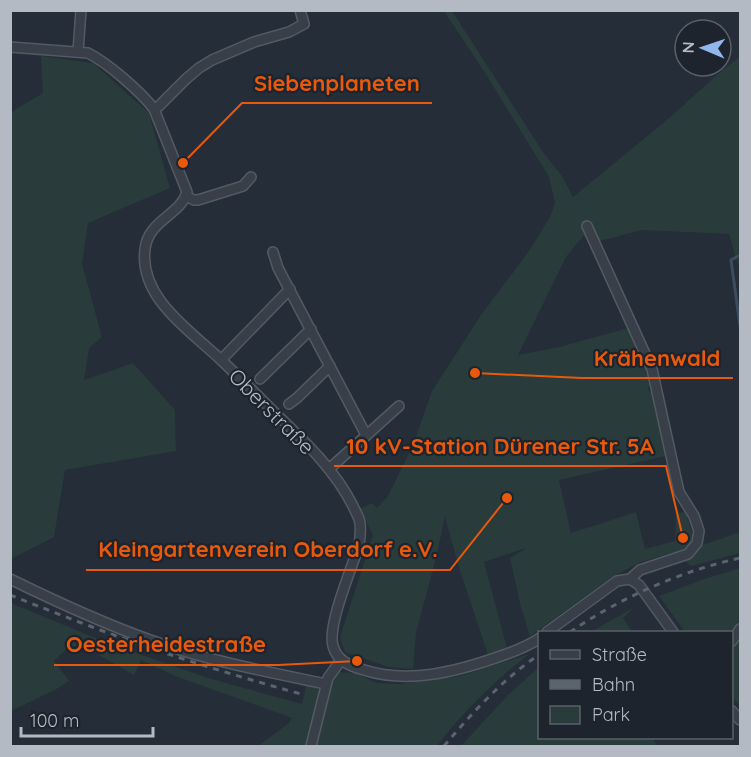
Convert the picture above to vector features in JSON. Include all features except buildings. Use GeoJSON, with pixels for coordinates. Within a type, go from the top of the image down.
{"type":"FeatureCollection","features":[{"type":"Feature","properties":{"kind":"street"},"geometry":{"type":"LineString","coordinates":[[78,51],[81,10]]}},
{"type":"Feature","properties":{"kind":"street"},"geometry":{"type":"LineString","coordinates":[[154,109],[199,68],[212,60],[254,42],[289,32],[304,24],[300,10]]}},
{"type":"Feature","properties":{"kind":"street"},"geometry":{"type":"LineString","coordinates":[[10,47],[78,51],[98,58],[149,102],[154,109],[186,187],[186,196],[198,200],[243,186],[251,177]]}},
{"type":"Feature","properties":{"kind":"street","name":"Oberstraße"},"geometry":{"type":"LineString","coordinates":[[186,196],[154,226],[148,238],[145,249],[147,274],[152,287],[161,303],[175,318],[305,442],[346,493],[360,521],[359,545],[333,626],[332,645],[341,660]]}},
{"type":"Feature","properties":{"kind":"street"},"geometry":{"type":"LineString","coordinates":[[550,631],[617,581],[630,579],[640,570],[688,554],[697,543],[699,531],[694,516],[679,492],[652,369],[587,226]]}},
{"type":"Feature","properties":{"kind":"street"},"geometry":{"type":"LineString","coordinates":[[273,252],[278,268],[366,435]]}},
{"type":"Feature","properties":{"kind":"street"},"geometry":{"type":"LineString","coordinates":[[221,360],[290,289]]}},
{"type":"Feature","properties":{"kind":"street"},"geometry":{"type":"LineString","coordinates":[[260,379],[311,329]]}},
{"type":"Feature","properties":{"kind":"street"},"geometry":{"type":"LineString","coordinates":[[280,417],[287,406],[330,366]]}},
{"type":"Feature","properties":{"kind":"street"},"geometry":{"type":"LineString","coordinates":[[328,468],[399,406]]}},
{"type":"Feature","properties":{"kind":"street"},"geometry":{"type":"LineString","coordinates":[[10,579],[117,628],[155,642],[234,665],[326,684]]}},
{"type":"Feature","properties":{"kind":"street"},"geometry":{"type":"LineString","coordinates":[[630,579],[639,585],[672,631]]}},
{"type":"Feature","properties":{"kind":"street"},"geometry":{"type":"LineString","coordinates":[[311,747],[328,678],[341,660],[378,675],[421,676],[481,663],[520,649],[538,639]]}},
{"type":"Feature","properties":{"kind":"green space"},"geometry":{"type":"Polygon","coordinates":[[[444,11],[452,11],[543,152],[562,176],[573,197],[714,78],[733,78],[733,62],[740,57],[740,271],[729,234],[642,230],[600,241],[586,233],[566,257],[518,355],[559,347],[628,328],[644,362],[651,386],[648,387],[649,392],[652,392],[666,456],[559,480],[571,533],[636,512],[645,549],[675,541],[676,513],[686,512],[694,540],[703,545],[740,532],[740,553],[691,566],[675,552],[641,562],[612,577],[530,636],[510,558],[526,548],[484,562],[507,648],[488,655],[459,568],[445,517],[416,633],[413,669],[388,667],[345,652],[340,637],[373,535],[360,509],[372,503],[377,508],[388,496],[413,445],[432,391],[481,315],[529,251],[550,217],[555,203],[549,177],[444,11]]]}},
{"type":"Feature","properties":{"kind":"green space"},"geometry":{"type":"Polygon","coordinates":[[[41,56],[93,63],[149,113],[170,188],[88,223],[82,264],[102,337],[89,348],[84,380],[133,363],[175,410],[176,451],[65,470],[54,537],[11,559],[11,112],[43,93],[41,56]]]}},
{"type":"Feature","properties":{"kind":"green space"},"geometry":{"type":"Polygon","coordinates":[[[740,568],[740,706],[733,697],[733,631],[684,631],[659,596],[740,568]]]}},
{"type":"Feature","properties":{"kind":"green space"},"geometry":{"type":"Polygon","coordinates":[[[11,603],[105,642],[205,677],[302,704],[307,683],[312,685],[317,688],[320,695],[306,746],[258,746],[289,723],[292,718],[175,676],[141,660],[134,675],[81,645],[69,647],[54,661],[69,681],[11,711],[11,603]]]}},
{"type":"Feature","properties":{"kind":"green space"},"geometry":{"type":"Polygon","coordinates":[[[635,607],[623,618],[631,630],[592,631],[635,607]]]}},
{"type":"Feature","properties":{"kind":"green space"},"geometry":{"type":"Polygon","coordinates":[[[529,654],[480,697],[437,746],[315,746],[326,698],[338,672],[355,673],[377,683],[399,684],[460,676],[529,654]]]}},
{"type":"Feature","properties":{"kind":"green space"},"geometry":{"type":"Polygon","coordinates":[[[538,668],[538,739],[653,739],[658,746],[461,746],[507,696],[538,668]]]}},
{"type":"Feature","properties":{"kind":"waterway"},"geometry":{"type":"LineString","coordinates":[[740,255],[731,260],[740,326]]}},
{"type":"Feature","properties":{"kind":"railway"},"geometry":{"type":"LineString","coordinates":[[572,631],[609,608],[652,587],[696,570],[740,558]]}},
{"type":"Feature","properties":{"kind":"railway"},"geometry":{"type":"LineString","coordinates":[[10,595],[159,651],[301,694]]}},
{"type":"Feature","properties":{"kind":"railway"},"geometry":{"type":"LineString","coordinates":[[444,746],[489,697],[513,674],[538,655]]}},
{"type":"Feature","properties":{"kind":"place","name":"Siebenplaneten"},"geometry":{"type":"Point","coordinates":[183,163]}},
{"type":"Feature","properties":{"kind":"place","name":"Krähenwald"},"geometry":{"type":"Point","coordinates":[475,373]}},
{"type":"Feature","properties":{"kind":"place","name":"Kleingartenverein Oberdorf e.V."},"geometry":{"type":"Point","coordinates":[507,498]}},
{"type":"Feature","properties":{"kind":"place","name":"10 kV-Station Dürener Str. 5A"},"geometry":{"type":"Point","coordinates":[683,538]}},
{"type":"Feature","properties":{"kind":"place","name":"Oesterheidestraße"},"geometry":{"type":"Point","coordinates":[357,661]}}]}
